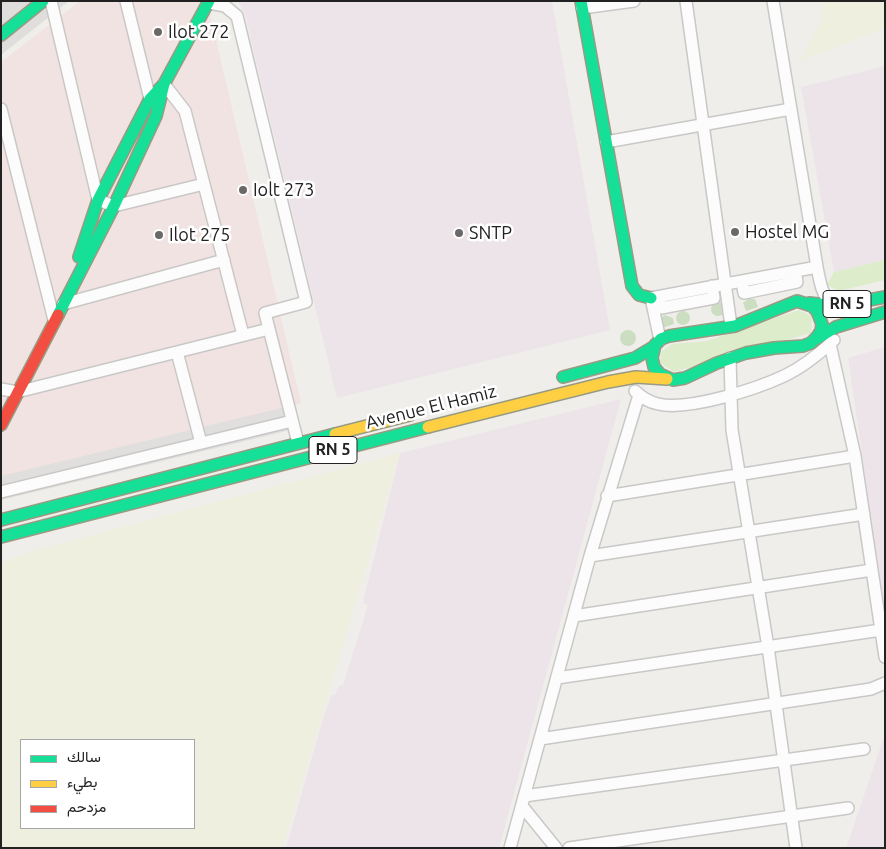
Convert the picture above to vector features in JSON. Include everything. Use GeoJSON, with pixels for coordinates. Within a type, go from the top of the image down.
{"type":"FeatureCollection","features":[{"type":"Feature","properties":{"kind":"main road"},"geometry":{"type":"LineString","coordinates":[[1,35],[43,1]]}},
{"type":"Feature","properties":{"kind":"main road"},"geometry":{"type":"LineString","coordinates":[[62,304],[98,200],[150,99],[164,84],[209,2]]}},
{"type":"Feature","properties":{"kind":"main road"},"geometry":{"type":"LineString","coordinates":[[582,4],[632,286],[638,295],[644,298],[655,297]]}},
{"type":"Feature","properties":{"kind":"main road"},"geometry":{"type":"LineString","coordinates":[[1,425],[114,206],[156,116],[164,84]]}},
{"type":"Feature","properties":{"kind":"main road","name":"RN 5"},"geometry":{"type":"LineString","coordinates":[[809,303],[834,307],[885,298]]}},
{"type":"Feature","properties":{"kind":"main road"},"geometry":{"type":"LineString","coordinates":[[548,381],[635,358],[670,335],[708,332],[732,326],[758,318],[794,301],[809,303],[818,310],[821,318],[821,329],[816,339]]}},
{"type":"Feature","properties":{"kind":"main road","name":"RN 5"},"geometry":{"type":"LineString","coordinates":[[816,339],[836,327],[885,312]]}},
{"type":"Feature","properties":{"kind":"main road","name":"Avenue El Hamiz"},"geometry":{"type":"LineString","coordinates":[[1,537],[588,386],[644,376],[675,380],[682,379],[730,358],[766,349],[802,346],[810,344],[816,339]]}},
{"type":"Feature","properties":{"kind":"main road"},"geometry":{"type":"LineString","coordinates":[[657,343],[652,354],[654,365],[658,372],[667,379]]}},
{"type":"Feature","properties":{"kind":"main road","name":"RN 5"},"geometry":{"type":"LineString","coordinates":[[1,520],[419,413]]}},
{"type":"Feature","properties":{"kind":"street"},"geometry":{"type":"LineString","coordinates":[[52,1],[98,200],[114,206],[204,184]]}},
{"type":"Feature","properties":{"kind":"street"},"geometry":{"type":"LineString","coordinates":[[126,1],[150,99]]}},
{"type":"Feature","properties":{"kind":"street"},"geometry":{"type":"LineString","coordinates":[[582,4],[634,1]]}},
{"type":"Feature","properties":{"kind":"street"},"geometry":{"type":"LineString","coordinates":[[686,1],[732,326]]}},
{"type":"Feature","properties":{"kind":"street"},"geometry":{"type":"LineString","coordinates":[[772,1],[821,288],[828,301],[834,307]]}},
{"type":"Feature","properties":{"kind":"street"},"geometry":{"type":"LineString","coordinates":[[209,2],[225,6],[237,16],[306,302],[265,313],[298,443]]}},
{"type":"Feature","properties":{"kind":"street"},"geometry":{"type":"LineString","coordinates":[[164,84],[185,111],[243,335]]}},
{"type":"Feature","properties":{"kind":"street"},"geometry":{"type":"LineString","coordinates":[[1,109],[54,320]]}},
{"type":"Feature","properties":{"kind":"street"},"geometry":{"type":"LineString","coordinates":[[606,142],[791,109]]}},
{"type":"Feature","properties":{"kind":"street"},"geometry":{"type":"LineString","coordinates":[[62,304],[224,260]]}},
{"type":"Feature","properties":{"kind":"street"},"geometry":{"type":"LineString","coordinates":[[657,343],[655,297],[817,267]]}},
{"type":"Feature","properties":{"kind":"street"},"geometry":{"type":"LineString","coordinates":[[626,378],[639,395],[659,404],[688,404],[731,394],[784,376],[801,367],[830,344],[848,323]]}},
{"type":"Feature","properties":{"kind":"street"},"geometry":{"type":"LineString","coordinates":[[1,389],[17,392],[269,329]]}},
{"type":"Feature","properties":{"kind":"street"},"geometry":{"type":"LineString","coordinates":[[830,344],[855,456],[885,657]]}},
{"type":"Feature","properties":{"kind":"street"},"geometry":{"type":"LineString","coordinates":[[177,352],[201,443]]}},
{"type":"Feature","properties":{"kind":"street"},"geometry":{"type":"LineString","coordinates":[[730,358],[732,430],[768,647],[796,848]]}},
{"type":"Feature","properties":{"kind":"street"},"geometry":{"type":"LineString","coordinates":[[510,848],[607,496],[639,395]]}},
{"type":"Feature","properties":{"kind":"street"},"geometry":{"type":"LineString","coordinates":[[1,492],[292,421]]}},
{"type":"Feature","properties":{"kind":"street"},"geometry":{"type":"LineString","coordinates":[[607,496],[855,456]]}},
{"type":"Feature","properties":{"kind":"street"},"geometry":{"type":"LineString","coordinates":[[590,556],[864,514]]}},
{"type":"Feature","properties":{"kind":"street"},"geometry":{"type":"LineString","coordinates":[[574,616],[872,570]]}},
{"type":"Feature","properties":{"kind":"street"},"geometry":{"type":"LineString","coordinates":[[556,678],[881,630]]}},
{"type":"Feature","properties":{"kind":"street"},"geometry":{"type":"LineString","coordinates":[[540,739],[871,689],[885,683]]}},
{"type":"Feature","properties":{"kind":"street"},"geometry":{"type":"LineString","coordinates":[[523,801],[864,749]]}},
{"type":"Feature","properties":{"kind":"street"},"geometry":{"type":"LineString","coordinates":[[523,801],[556,848]]}},
{"type":"Feature","properties":{"kind":"street"},"geometry":{"type":"LineString","coordinates":[[569,848],[848,808]]}},
{"type":"Feature","properties":{"kind":"shaded area"},"geometry":{"type":"Polygon","coordinates":[[[1,1],[69,1],[1,55],[1,1]]]}},
{"type":"Feature","properties":{"kind":"shaded area"},"geometry":{"type":"Polygon","coordinates":[[[80,1],[207,1],[301,403],[1,482],[1,62],[80,1]]]}},
{"type":"Feature","properties":{"kind":"shaded area","name":"SNTP"},"geometry":{"type":"Polygon","coordinates":[[[238,1],[552,1],[610,330],[337,398],[245,15],[238,1]]]}},
{"type":"Feature","properties":{"kind":"shaded area"},"geometry":{"type":"Polygon","coordinates":[[[885,66],[885,260],[834,272],[801,87],[885,66]]]}},
{"type":"Feature","properties":{"kind":"shaded area"},"geometry":{"type":"Polygon","coordinates":[[[885,347],[885,610],[848,358],[885,347]]]}},
{"type":"Feature","properties":{"kind":"shaded area"},"geometry":{"type":"Polygon","coordinates":[[[621,399],[499,848],[286,848],[324,715],[332,694],[335,695],[340,685],[343,685],[368,605],[363,602],[400,453],[621,399]]]}},
{"type":"Feature","properties":{"kind":"shaded area"},"geometry":{"type":"Polygon","coordinates":[[[285,407],[291,430],[1,500],[1,476],[285,407]]]}},
{"type":"Feature","properties":{"kind":"shaded area"},"geometry":{"type":"Polygon","coordinates":[[[885,734],[885,848],[846,848],[885,734]]]}},
{"type":"Feature","properties":{"kind":"green space"},"geometry":{"type":"Polygon","coordinates":[[[823,1],[885,1],[885,27],[800,61],[820,23],[823,1]]]}},
{"type":"Feature","properties":{"kind":"green space"},"geometry":{"type":"Polygon","coordinates":[[[885,260],[885,280],[839,291],[827,285],[834,272],[885,260]]]}},
{"type":"Feature","properties":{"kind":"green space"},"geometry":{"type":"Polygon","coordinates":[[[749,298],[755,299],[758,307],[746,311],[743,303],[749,298]]]}},
{"type":"Feature","properties":{"kind":"green space"},"geometry":{"type":"Polygon","coordinates":[[[715,302],[721,302],[725,309],[721,316],[715,316],[711,312],[711,306],[715,302]]]}},
{"type":"Feature","properties":{"kind":"green space"},"geometry":{"type":"Polygon","coordinates":[[[799,310],[812,316],[811,333],[674,372],[660,363],[661,352],[672,344],[707,341],[799,310]]]}},
{"type":"Feature","properties":{"kind":"green space"},"geometry":{"type":"Polygon","coordinates":[[[680,311],[686,311],[690,318],[686,325],[680,325],[676,321],[676,315],[680,311]]]}},
{"type":"Feature","properties":{"kind":"green space"},"geometry":{"type":"Polygon","coordinates":[[[665,315],[673,318],[674,324],[662,328],[660,318],[665,315]]]}},
{"type":"Feature","properties":{"kind":"green space"},"geometry":{"type":"Polygon","coordinates":[[[628,330],[636,338],[628,346],[620,338],[628,330]]]}},
{"type":"Feature","properties":{"kind":"green space"},"geometry":{"type":"Polygon","coordinates":[[[400,453],[283,848],[1,848],[1,563],[36,550],[400,453]]]}},
{"type":"Feature","properties":{"kind":"traffic: fast"},"geometry":{"type":"LineString","coordinates":[[1,35],[43,1]]}},
{"type":"Feature","properties":{"kind":"traffic: fast"},"geometry":{"type":"LineString","coordinates":[[79,257],[98,200],[150,99],[164,84],[209,1]]}},
{"type":"Feature","properties":{"kind":"traffic: fast"},"geometry":{"type":"LineString","coordinates":[[581,1],[632,286],[639,295],[651,298]]}},
{"type":"Feature","properties":{"kind":"traffic: fast"},"geometry":{"type":"LineString","coordinates":[[58,315],[114,206],[156,116],[164,84]]}},
{"type":"Feature","properties":{"kind":"traffic: fast"},"geometry":{"type":"LineString","coordinates":[[809,303],[837,306],[885,297]]}},
{"type":"Feature","properties":{"kind":"traffic: fast"},"geometry":{"type":"LineString","coordinates":[[797,301],[812,306],[817,311],[822,324],[821,331],[811,343],[803,346],[774,348],[746,353],[717,363],[685,378],[673,380],[660,374],[654,367],[652,358],[655,345],[661,339],[669,336],[735,326],[797,301]]}},
{"type":"Feature","properties":{"kind":"traffic: fast"},"geometry":{"type":"LineString","coordinates":[[816,339],[836,327],[885,312]]}},
{"type":"Feature","properties":{"kind":"traffic: fast"},"geometry":{"type":"LineString","coordinates":[[563,377],[635,358],[655,346]]}},
{"type":"Feature","properties":{"kind":"traffic: fast"},"geometry":{"type":"LineString","coordinates":[[1,537],[428,427]]}},
{"type":"Feature","properties":{"kind":"traffic: fast"},"geometry":{"type":"LineString","coordinates":[[1,520],[335,434]]}},
{"type":"Feature","properties":{"kind":"traffic: slow"},"geometry":{"type":"LineString","coordinates":[[428,427],[608,382],[636,377],[667,379]]}},
{"type":"Feature","properties":{"kind":"traffic: slow"},"geometry":{"type":"LineString","coordinates":[[335,434],[410,415]]}},
{"type":"Feature","properties":{"kind":"traffic: jam"},"geometry":{"type":"LineString","coordinates":[[1,425],[58,315]]}},
{"type":"Feature","properties":{"kind":"place","name":"Ilot 272"},"geometry":{"type":"Point","coordinates":[158,32]}},
{"type":"Feature","properties":{"kind":"place","name":"Iolt 273"},"geometry":{"type":"Point","coordinates":[243,190]}},
{"type":"Feature","properties":{"kind":"place","name":"Hostel MG"},"geometry":{"type":"Point","coordinates":[735,232]}},
{"type":"Feature","properties":{"kind":"place","name":"SNTP"},"geometry":{"type":"Point","coordinates":[459,233]}},
{"type":"Feature","properties":{"kind":"place","name":"Ilot 275"},"geometry":{"type":"Point","coordinates":[159,235]}}]}
